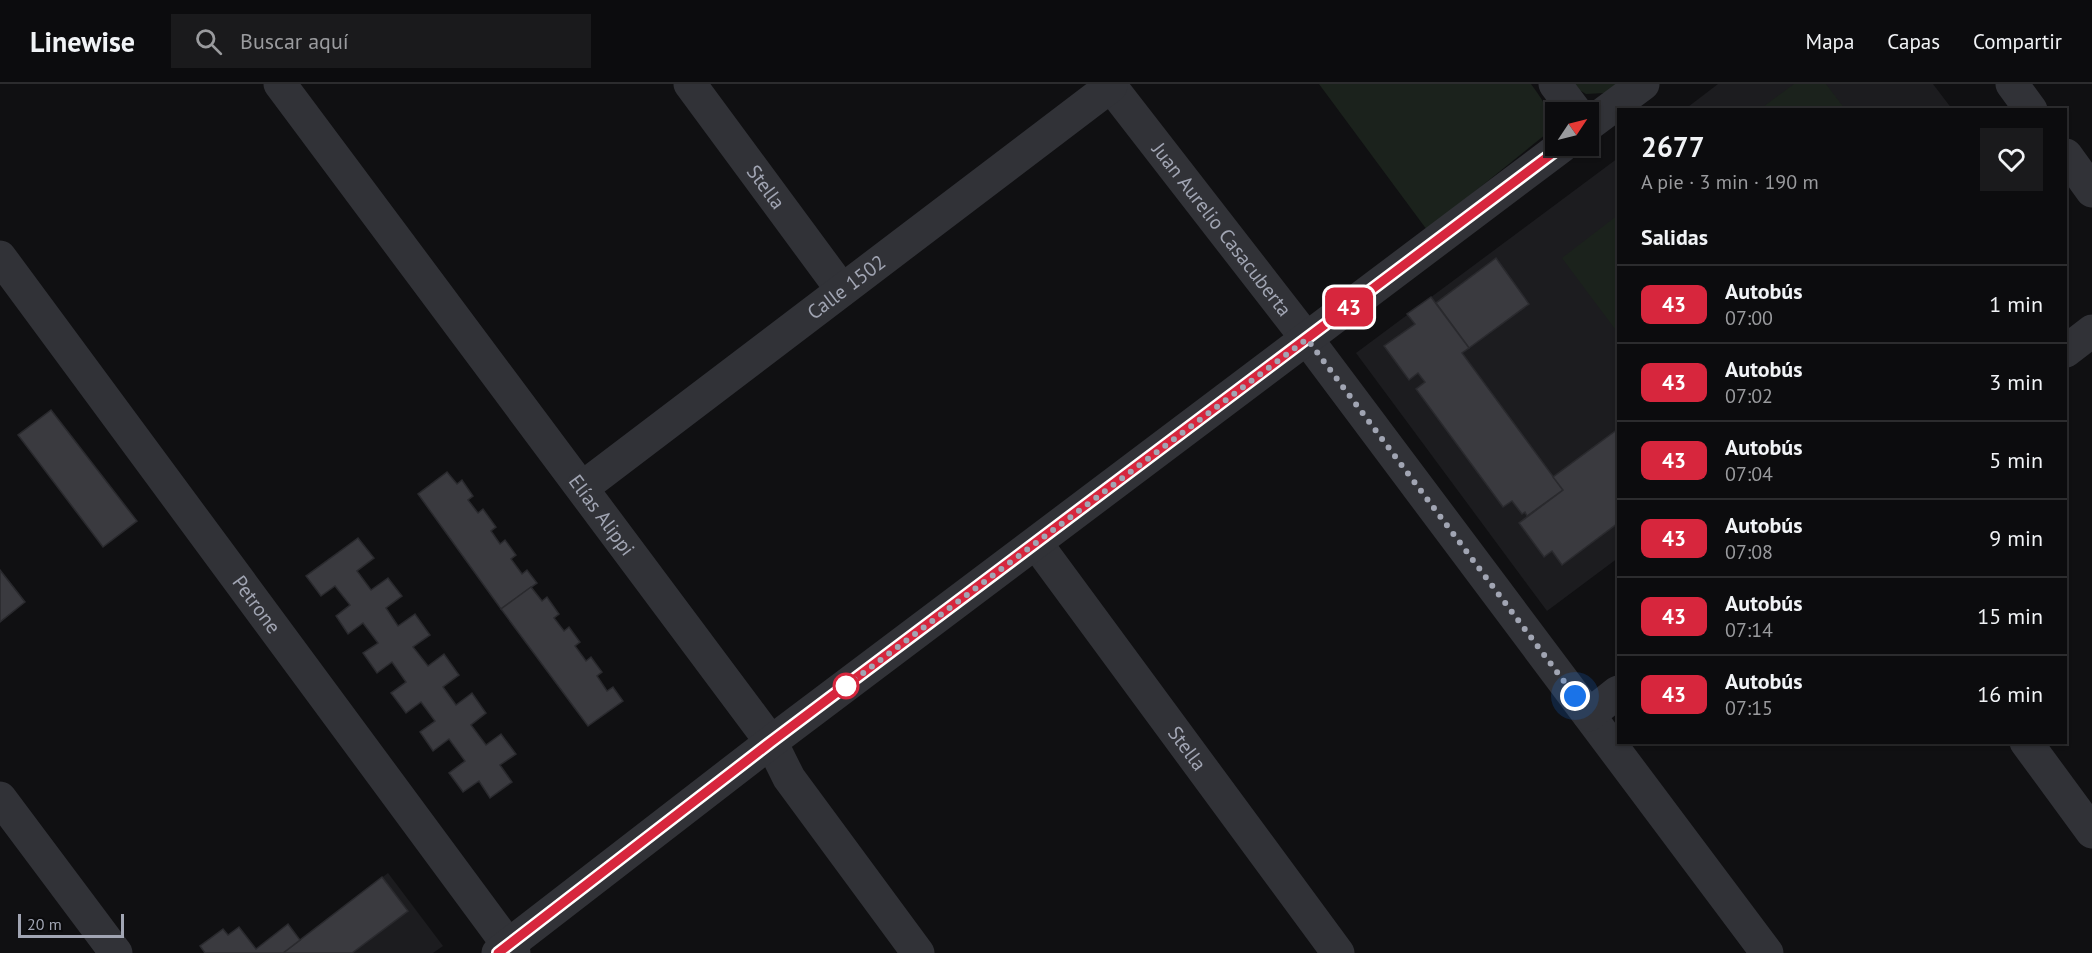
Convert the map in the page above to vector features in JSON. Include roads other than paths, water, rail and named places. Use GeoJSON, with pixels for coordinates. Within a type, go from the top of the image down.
{"type":"FeatureCollection","features":[{"type":"Feature","properties":{"kind":"street","name":"Elías Alippi"},"geometry":{"type":"LineString","coordinates":[[280,84],[771,742],[789,778],[918,953]]}},
{"type":"Feature","properties":{"kind":"street","name":"Stella"},"geometry":{"type":"LineString","coordinates":[[690,84],[842,290]]}},
{"type":"Feature","properties":{"kind":"street"},"geometry":{"type":"LineString","coordinates":[[1554,84],[1568,102]]}},
{"type":"Feature","properties":{"kind":"street"},"geometry":{"type":"LineString","coordinates":[[1599,117],[1643,84]]}},
{"type":"Feature","properties":{"kind":"street"},"geometry":{"type":"LineString","coordinates":[[2012,84],[2030,108]]}},
{"type":"Feature","properties":{"kind":"street","name":"Calle 1502"},"geometry":{"type":"LineString","coordinates":[[582,488],[1110,85]]}},
{"type":"Feature","properties":{"kind":"street","name":"Juan Aurelio Casacuberta"},"geometry":{"type":"LineString","coordinates":[[1110,85],[1307,339],[1767,953]]}},
{"type":"Feature","properties":{"kind":"street"},"geometry":{"type":"LineString","coordinates":[[507,950],[771,742],[1549,156]]}},
{"type":"Feature","properties":{"kind":"street"},"geometry":{"type":"LineString","coordinates":[[2067,156],[2092,191]]}},
{"type":"Feature","properties":{"kind":"street","name":"Petrone"},"geometry":{"type":"LineString","coordinates":[[0,257],[507,950]]}},
{"type":"Feature","properties":{"kind":"street"},"geometry":{"type":"LineString","coordinates":[[2067,350],[2092,331]]}},
{"type":"Feature","properties":{"kind":"street","name":"Stella"},"geometry":{"type":"LineString","coordinates":[[1036,543],[1338,953]]}},
{"type":"Feature","properties":{"kind":"street"},"geometry":{"type":"LineString","coordinates":[[1589,715],[1617,693]]}},
{"type":"Feature","properties":{"kind":"street"},"geometry":{"type":"LineString","coordinates":[[2027,744],[2092,832]]}},
{"type":"Feature","properties":{"kind":"street"},"geometry":{"type":"LineString","coordinates":[[0,798],[116,953]]}}]}
